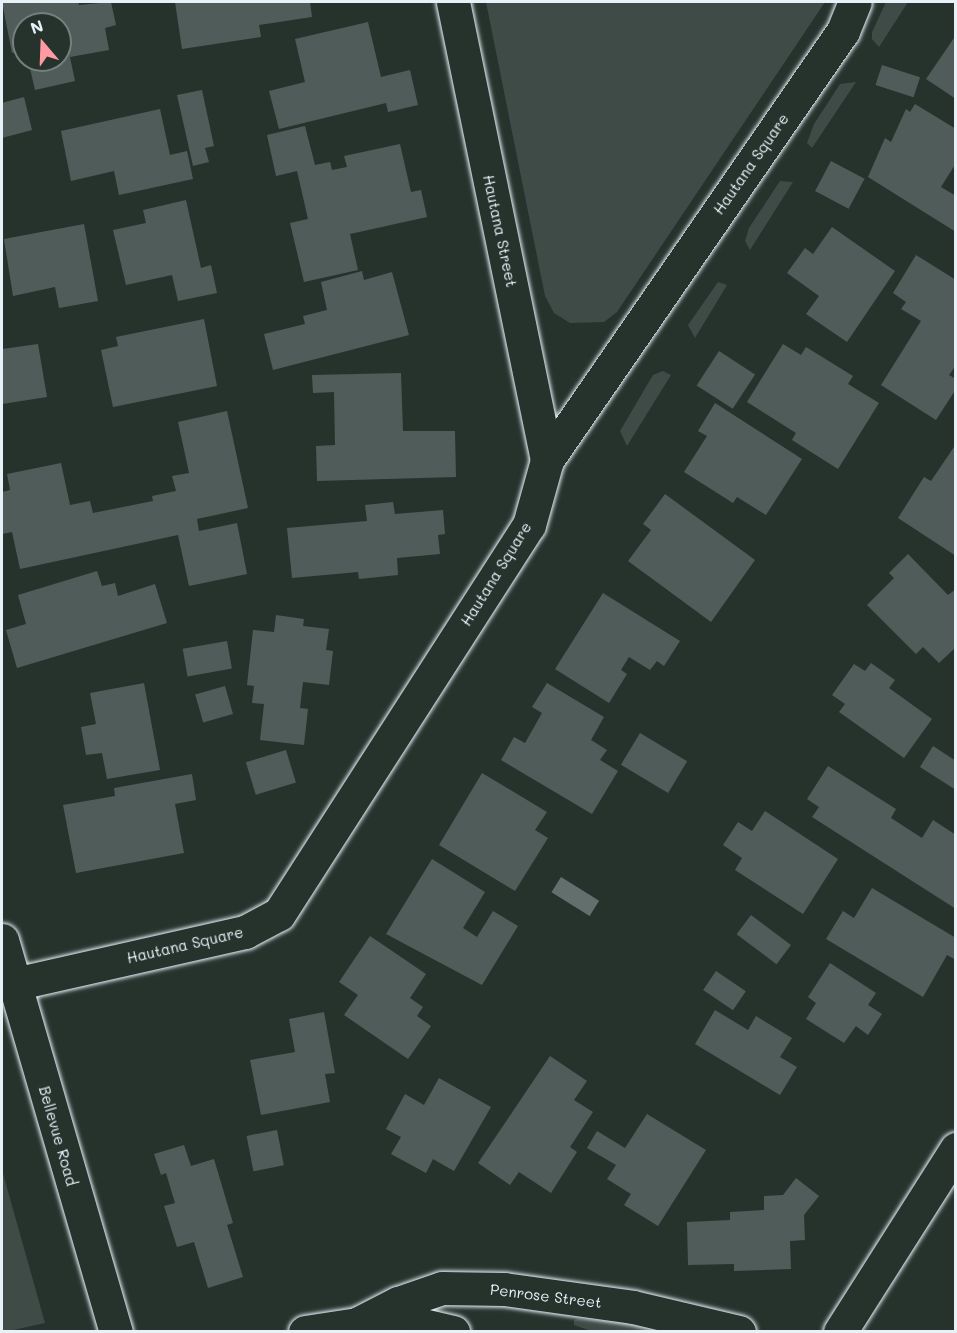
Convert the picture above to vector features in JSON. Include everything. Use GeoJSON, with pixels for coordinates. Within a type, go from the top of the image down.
{"type":"FeatureCollection","features":[{"type":"Feature","properties":{"kind":"street","name":"Hautana Street"},"geometry":{"type":"LineString","coordinates":[[453,2],[547,460]]}},
{"type":"Feature","properties":{"kind":"street","name":"Hautana Square"},"geometry":{"type":"LineString","coordinates":[[14,984],[245,932],[279,914],[529,525],[547,460],[843,31],[855,2]]}},
{"type":"Feature","properties":{"kind":"street","name":"Bellevue Road"},"geometry":{"type":"LineString","coordinates":[[2,940],[116,1332]]}},
{"type":"Feature","properties":{"kind":"street"},"geometry":{"type":"LineString","coordinates":[[840,1332],[956,1149]]}},
{"type":"Feature","properties":{"kind":"street","name":"Penrose Street"},"geometry":{"type":"LineString","coordinates":[[357,1324],[398,1303],[442,1288],[504,1288],[633,1307],[740,1332]]}},
{"type":"Feature","properties":{"kind":"street"},"geometry":{"type":"LineString","coordinates":[[305,1332],[357,1324],[423,1325],[453,1332]]}},
{"type":"Feature","properties":{"kind":"shaded area"},"geometry":{"type":"Polygon","coordinates":[[[486,2],[825,2],[617,312],[604,322],[570,323],[554,313],[545,296],[486,2]]]}},
{"type":"Feature","properties":{"kind":"shaded area"},"geometry":{"type":"Polygon","coordinates":[[[886,2],[908,2],[879,47],[872,39],[872,32],[886,2]]]}},
{"type":"Feature","properties":{"kind":"shaded area"},"geometry":{"type":"Polygon","coordinates":[[[856,82],[812,148],[807,143],[814,124],[840,84],[856,82]]]}},
{"type":"Feature","properties":{"kind":"shaded area"},"geometry":{"type":"Polygon","coordinates":[[[780,181],[793,182],[750,250],[745,241],[749,228],[780,181]]]}},
{"type":"Feature","properties":{"kind":"shaded area"},"geometry":{"type":"Polygon","coordinates":[[[718,282],[727,285],[695,338],[688,325],[718,282]]]}},
{"type":"Feature","properties":{"kind":"shaded area"},"geometry":{"type":"Polygon","coordinates":[[[663,371],[671,375],[627,446],[620,431],[653,375],[663,371]]]}},
{"type":"Feature","properties":{"kind":"shaded area"},"geometry":{"type":"Polygon","coordinates":[[[561,877],[599,901],[590,916],[551,892],[561,877]]]}},
{"type":"Feature","properties":{"kind":"shaded area"},"geometry":{"type":"Polygon","coordinates":[[[2,1170],[45,1323],[9,1331],[2,1331],[2,1170]]]}},
{"type":"Feature","properties":{"kind":"shaded area"},"geometry":{"type":"Polygon","coordinates":[[[574,1320],[620,1322],[659,1331],[591,1331],[574,1325],[574,1320]]]}},
{"type":"Feature","properties":{"kind":"building"},"geometry":{"type":"Polygon","coordinates":[[[2,2],[78,2],[79,5],[111,2],[116,25],[105,28],[109,50],[72,57],[72,12],[12,12],[12,53],[2,2]]]}},
{"type":"Feature","properties":{"kind":"building"},"geometry":{"type":"Polygon","coordinates":[[[175,2],[310,2],[312,17],[259,25],[261,37],[182,49],[175,2]]]}},
{"type":"Feature","properties":{"kind":"building"},"geometry":{"type":"Polygon","coordinates":[[[368,22],[381,77],[410,70],[418,105],[388,112],[386,103],[279,129],[269,91],[305,82],[295,39],[368,22]]]}},
{"type":"Feature","properties":{"kind":"building"},"geometry":{"type":"Polygon","coordinates":[[[956,35],[956,99],[926,79],[956,35]]]}},
{"type":"Feature","properties":{"kind":"building"},"geometry":{"type":"Polygon","coordinates":[[[882,65],[920,77],[914,97],[876,85],[882,65]]]}},
{"type":"Feature","properties":{"kind":"building"},"geometry":{"type":"Polygon","coordinates":[[[72,67],[75,81],[35,90],[31,72],[72,72],[72,67]]]}},
{"type":"Feature","properties":{"kind":"building"},"geometry":{"type":"Polygon","coordinates":[[[202,90],[214,146],[205,148],[209,162],[193,166],[177,95],[202,90]]]}},
{"type":"Feature","properties":{"kind":"building"},"geometry":{"type":"Polygon","coordinates":[[[24,97],[32,130],[2,138],[2,103],[24,97]]]}},
{"type":"Feature","properties":{"kind":"building"},"geometry":{"type":"Polygon","coordinates":[[[915,104],[956,129],[956,163],[941,187],[956,196],[956,232],[868,177],[885,138],[891,142],[906,109],[910,112],[915,104]]]}},
{"type":"Feature","properties":{"kind":"building"},"geometry":{"type":"Polygon","coordinates":[[[160,109],[170,155],[187,151],[193,179],[119,195],[114,171],[71,181],[61,131],[160,109]]]}},
{"type":"Feature","properties":{"kind":"building"},"geometry":{"type":"Polygon","coordinates":[[[305,126],[315,165],[330,162],[332,170],[347,167],[344,156],[400,144],[411,192],[421,190],[427,217],[350,234],[358,270],[304,282],[290,223],[308,219],[297,171],[276,176],[267,135],[305,126]]]}},
{"type":"Feature","properties":{"kind":"building"},"geometry":{"type":"Polygon","coordinates":[[[831,161],[865,179],[849,209],[815,191],[831,161]]]}},
{"type":"Feature","properties":{"kind":"building"},"geometry":{"type":"Polygon","coordinates":[[[186,200],[201,268],[211,265],[217,293],[178,301],[172,275],[126,285],[113,230],[146,223],[143,210],[186,200]]]}},
{"type":"Feature","properties":{"kind":"building"},"geometry":{"type":"Polygon","coordinates":[[[84,224],[98,301],[59,308],[55,287],[13,296],[4,239],[84,224]]]}},
{"type":"Feature","properties":{"kind":"building"},"geometry":{"type":"Polygon","coordinates":[[[832,227],[895,271],[847,342],[806,314],[819,296],[787,273],[805,248],[813,254],[832,227]]]}},
{"type":"Feature","properties":{"kind":"building"},"geometry":{"type":"Polygon","coordinates":[[[916,255],[956,280],[956,365],[949,375],[956,379],[956,389],[936,420],[881,385],[921,321],[901,309],[906,302],[893,293],[916,255]]]}},
{"type":"Feature","properties":{"kind":"building"},"geometry":{"type":"Polygon","coordinates":[[[362,271],[364,280],[392,272],[409,335],[273,370],[264,334],[305,324],[303,316],[327,310],[321,282],[362,271]]]}},
{"type":"Feature","properties":{"kind":"building"},"geometry":{"type":"Polygon","coordinates":[[[204,319],[217,386],[113,407],[101,350],[118,346],[116,337],[204,319]]]}},
{"type":"Feature","properties":{"kind":"building"},"geometry":{"type":"Polygon","coordinates":[[[38,344],[47,397],[2,404],[2,349],[38,344]]]}},
{"type":"Feature","properties":{"kind":"building"},"geometry":{"type":"Polygon","coordinates":[[[783,344],[801,355],[806,347],[853,376],[848,384],[879,403],[838,469],[792,440],[796,433],[747,402],[783,344]]]}},
{"type":"Feature","properties":{"kind":"building"},"geometry":{"type":"Polygon","coordinates":[[[719,351],[755,374],[733,409],[697,385],[719,351]]]}},
{"type":"Feature","properties":{"kind":"building"},"geometry":{"type":"Polygon","coordinates":[[[401,373],[403,431],[455,431],[456,477],[317,481],[316,446],[335,445],[334,392],[313,393],[312,375],[401,373]]]}},
{"type":"Feature","properties":{"kind":"building"},"geometry":{"type":"Polygon","coordinates":[[[715,403],[802,459],[766,515],[737,497],[733,503],[684,472],[707,436],[698,431],[715,403]]]}},
{"type":"Feature","properties":{"kind":"building"},"geometry":{"type":"Polygon","coordinates":[[[227,411],[248,508],[197,519],[199,531],[237,523],[247,574],[189,586],[178,535],[20,569],[12,532],[2,534],[2,492],[10,490],[7,474],[61,463],[70,505],[90,501],[93,513],[153,501],[152,496],[176,491],[172,476],[189,473],[178,422],[227,411]]]}},
{"type":"Feature","properties":{"kind":"building"},"geometry":{"type":"Polygon","coordinates":[[[956,444],[956,556],[898,518],[924,477],[931,481],[956,444]]]}},
{"type":"Feature","properties":{"kind":"building"},"geometry":{"type":"Polygon","coordinates":[[[665,494],[755,560],[711,622],[628,561],[651,530],[643,524],[665,494]]]}},
{"type":"Feature","properties":{"kind":"building"},"geometry":{"type":"Polygon","coordinates":[[[393,502],[395,514],[443,510],[445,534],[438,535],[440,554],[397,558],[398,575],[359,579],[358,572],[292,578],[287,528],[367,521],[365,505],[393,502]]]}},
{"type":"Feature","properties":{"kind":"building"},"geometry":{"type":"Polygon","coordinates":[[[908,554],[948,595],[956,589],[956,647],[939,663],[923,647],[916,654],[867,605],[894,578],[889,573],[908,554]]]}},
{"type":"Feature","properties":{"kind":"building"},"geometry":{"type":"Polygon","coordinates":[[[97,571],[102,586],[115,583],[118,596],[155,584],[167,623],[17,668],[6,630],[26,624],[18,595],[97,571]]]}},
{"type":"Feature","properties":{"kind":"building"},"geometry":{"type":"Polygon","coordinates":[[[603,593],[680,641],[664,666],[657,661],[650,670],[629,657],[621,670],[627,674],[609,703],[555,669],[603,593]]]}},
{"type":"Feature","properties":{"kind":"building"},"geometry":{"type":"Polygon","coordinates":[[[276,615],[304,619],[303,626],[329,629],[326,650],[333,651],[329,685],[303,682],[300,708],[308,709],[304,745],[260,740],[264,704],[252,703],[254,686],[247,685],[253,630],[274,632],[276,615]]]}},
{"type":"Feature","properties":{"kind":"building"},"geometry":{"type":"Polygon","coordinates":[[[227,641],[232,669],[188,676],[183,649],[227,641]]]}},
{"type":"Feature","properties":{"kind":"building"},"geometry":{"type":"Polygon","coordinates":[[[871,663],[895,680],[889,688],[932,719],[904,758],[839,712],[845,704],[832,695],[854,664],[865,671],[871,663]]]}},
{"type":"Feature","properties":{"kind":"building"},"geometry":{"type":"Polygon","coordinates":[[[144,683],[160,770],[107,779],[102,753],[86,755],[81,727],[96,724],[90,693],[144,683]]]}},
{"type":"Feature","properties":{"kind":"building"},"geometry":{"type":"Polygon","coordinates":[[[547,683],[604,717],[591,740],[607,750],[600,760],[618,771],[592,814],[501,760],[514,737],[525,743],[542,713],[532,707],[547,683]]]}},
{"type":"Feature","properties":{"kind":"building"},"geometry":{"type":"Polygon","coordinates":[[[225,686],[233,714],[203,722],[195,695],[225,686]]]}},
{"type":"Feature","properties":{"kind":"building"},"geometry":{"type":"Polygon","coordinates":[[[640,733],[687,761],[668,793],[621,765],[640,733]]]}},
{"type":"Feature","properties":{"kind":"building"},"geometry":{"type":"Polygon","coordinates":[[[933,746],[956,761],[956,790],[920,767],[933,746]]]}},
{"type":"Feature","properties":{"kind":"building"},"geometry":{"type":"Polygon","coordinates":[[[286,750],[296,783],[256,795],[246,762],[286,750]]]}},
{"type":"Feature","properties":{"kind":"building"},"geometry":{"type":"Polygon","coordinates":[[[828,766],[896,809],[891,818],[922,838],[933,820],[956,835],[956,909],[812,817],[819,807],[807,799],[828,766]]]}},
{"type":"Feature","properties":{"kind":"building"},"geometry":{"type":"Polygon","coordinates":[[[482,773],[547,812],[535,830],[548,838],[515,891],[439,845],[482,773]]]}},
{"type":"Feature","properties":{"kind":"building"},"geometry":{"type":"Polygon","coordinates":[[[192,774],[196,800],[175,804],[184,853],[76,873],[63,805],[115,796],[114,788],[192,774]]]}},
{"type":"Feature","properties":{"kind":"building"},"geometry":{"type":"Polygon","coordinates":[[[765,811],[838,859],[803,914],[735,870],[742,858],[723,845],[738,822],[752,831],[765,811]]]}},
{"type":"Feature","properties":{"kind":"building"},"geometry":{"type":"Polygon","coordinates":[[[432,859],[485,892],[463,928],[477,937],[493,911],[518,926],[482,985],[386,934],[432,859]]]}},
{"type":"Feature","properties":{"kind":"building"},"geometry":{"type":"Polygon","coordinates":[[[872,888],[956,938],[956,960],[947,955],[923,997],[826,939],[843,911],[854,918],[872,888]]]}},
{"type":"Feature","properties":{"kind":"building"},"geometry":{"type":"Polygon","coordinates":[[[751,915],[791,945],[776,964],[737,934],[751,915]]]}},
{"type":"Feature","properties":{"kind":"building"},"geometry":{"type":"Polygon","coordinates":[[[370,936],[426,974],[410,998],[423,1007],[417,1016],[431,1026],[408,1059],[344,1015],[358,995],[339,982],[370,936]]]}},
{"type":"Feature","properties":{"kind":"building"},"geometry":{"type":"Polygon","coordinates":[[[830,963],[876,993],[868,1005],[882,1014],[868,1035],[856,1026],[844,1043],[806,1019],[816,1003],[808,997],[830,963]]]}},
{"type":"Feature","properties":{"kind":"building"},"geometry":{"type":"Polygon","coordinates":[[[716,971],[746,991],[733,1010],[703,990],[716,971]]]}},
{"type":"Feature","properties":{"kind":"building"},"geometry":{"type":"Polygon","coordinates":[[[715,1010],[748,1030],[756,1016],[792,1038],[780,1057],[797,1067],[780,1095],[695,1044],[715,1010]]]}},
{"type":"Feature","properties":{"kind":"building"},"geometry":{"type":"Polygon","coordinates":[[[324,1012],[335,1073],[325,1074],[330,1102],[261,1115],[250,1060],[295,1052],[289,1019],[324,1012]]]}},
{"type":"Feature","properties":{"kind":"building"},"geometry":{"type":"Polygon","coordinates":[[[550,1056],[587,1081],[574,1100],[593,1112],[570,1147],[577,1152],[551,1193],[519,1172],[510,1185],[478,1163],[550,1056]]]}},
{"type":"Feature","properties":{"kind":"building"},"geometry":{"type":"Polygon","coordinates":[[[439,1078],[491,1107],[454,1171],[433,1159],[426,1173],[391,1154],[401,1137],[386,1129],[405,1094],[424,1105],[439,1078]]]}},
{"type":"Feature","properties":{"kind":"building"},"geometry":{"type":"Polygon","coordinates":[[[647,1114],[706,1150],[658,1226],[624,1205],[631,1194],[607,1179],[616,1165],[587,1148],[597,1131],[625,1148],[647,1114]]]}},
{"type":"Feature","properties":{"kind":"building"},"geometry":{"type":"Polygon","coordinates":[[[277,1130],[284,1165],[253,1171],[247,1136],[277,1130]]]}},
{"type":"Feature","properties":{"kind":"building"},"geometry":{"type":"Polygon","coordinates":[[[184,1145],[191,1166],[214,1159],[233,1223],[227,1225],[243,1277],[208,1288],[194,1242],[177,1247],[164,1206],[175,1203],[166,1173],[161,1175],[154,1154],[184,1145]]]}},
{"type":"Feature","properties":{"kind":"building"},"geometry":{"type":"Polygon","coordinates":[[[796,1178],[819,1196],[804,1215],[805,1240],[790,1241],[791,1269],[734,1271],[734,1264],[688,1265],[687,1222],[730,1220],[730,1212],[764,1210],[764,1196],[783,1195],[796,1178]]]}}]}
